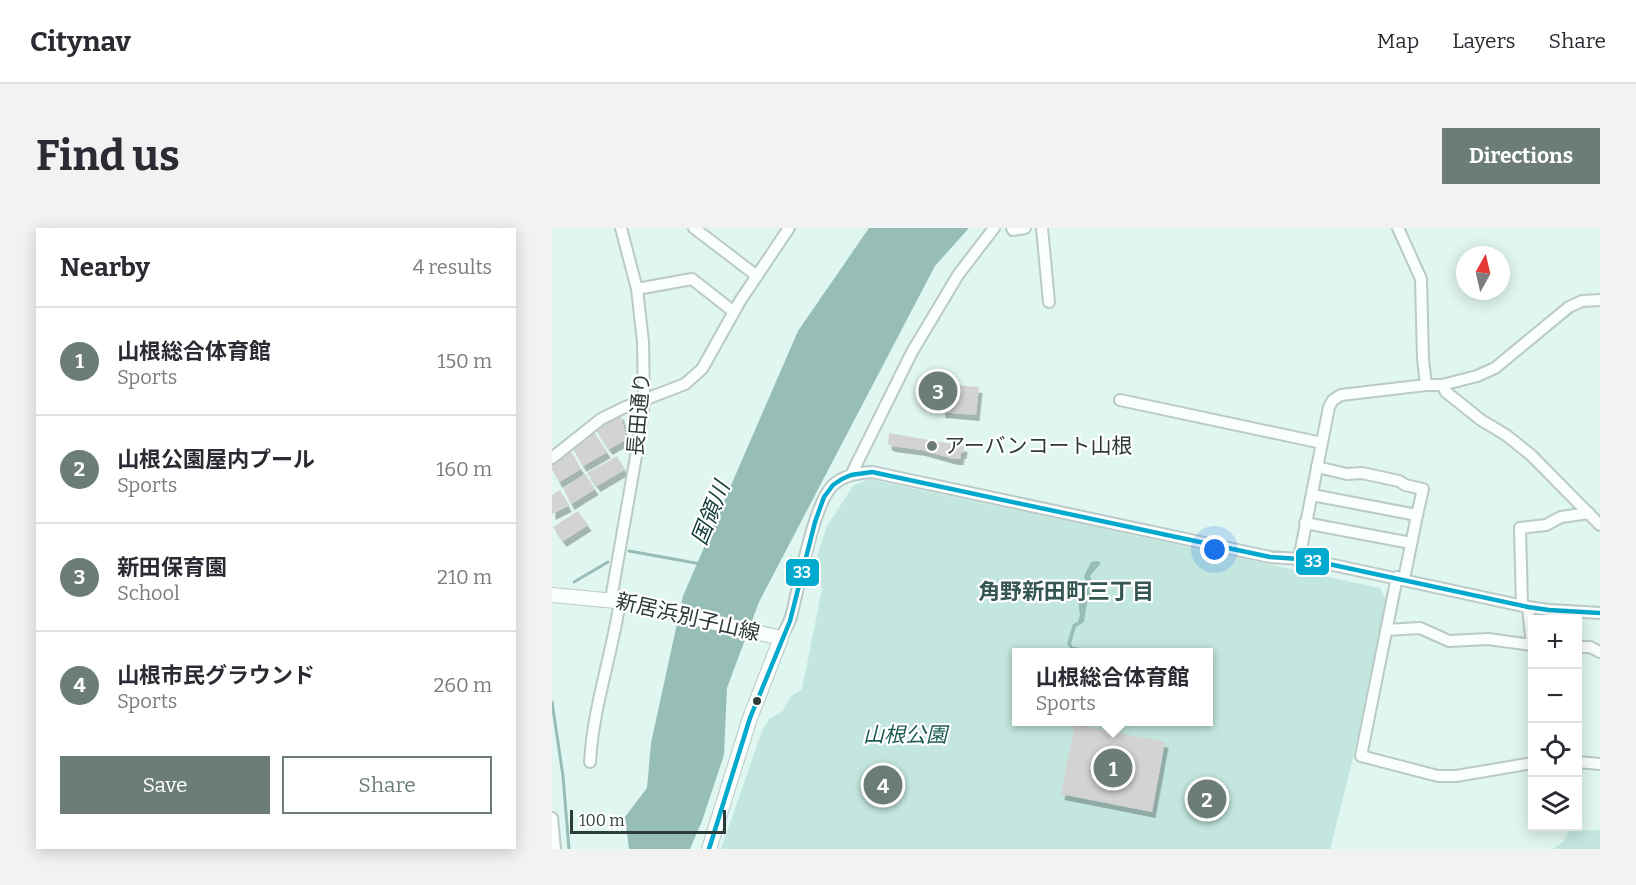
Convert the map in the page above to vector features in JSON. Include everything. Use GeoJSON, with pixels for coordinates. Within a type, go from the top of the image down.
{"type":"FeatureCollection","features":[{"type":"Feature","properties":{"kind":"main road","name":"新居浜別子山線"},"geometry":{"type":"LineString","coordinates":[[552,595],[619,601],[782,638],[750,718],[709,849]]}},
{"type":"Feature","properties":{"kind":"street"},"geometry":{"type":"LineString","coordinates":[[694,228],[757,276]]}},
{"type":"Feature","properties":{"kind":"street"},"geometry":{"type":"LineString","coordinates":[[851,475],[912,352],[958,275],[994,228]]}},
{"type":"Feature","properties":{"kind":"street"},"geometry":{"type":"LineString","coordinates":[[1012,228],[1013,231],[1025,228]]}},
{"type":"Feature","properties":{"kind":"street"},"geometry":{"type":"LineString","coordinates":[[1042,228],[1048,302]]}},
{"type":"Feature","properties":{"kind":"street"},"geometry":{"type":"LineString","coordinates":[[1398,228],[1421,279],[1426,385]]}},
{"type":"Feature","properties":{"kind":"street","name":"長田通り"},"geometry":{"type":"LineString","coordinates":[[590,762],[595,718],[615,634],[644,401],[643,342],[637,289],[625,229]]}},
{"type":"Feature","properties":{"kind":"street"},"geometry":{"type":"LineString","coordinates":[[552,458],[601,419],[685,384],[702,369],[783,230]]}},
{"type":"Feature","properties":{"kind":"street"},"geometry":{"type":"LineString","coordinates":[[637,289],[692,279],[734,312]]}},
{"type":"Feature","properties":{"kind":"street"},"geometry":{"type":"LineString","coordinates":[[1299,559],[1329,407],[1333,400],[1341,395],[1442,385],[1478,376],[1495,368],[1569,307],[1582,301],[1600,300]]}},
{"type":"Feature","properties":{"kind":"street"},"geometry":{"type":"LineString","coordinates":[[1442,385],[1446,392],[1531,455],[1600,525]]}},
{"type":"Feature","properties":{"kind":"street"},"geometry":{"type":"LineString","coordinates":[[1120,400],[1322,443]]}},
{"type":"Feature","properties":{"kind":"street"},"geometry":{"type":"LineString","coordinates":[[1317,467],[1347,474],[1362,473],[1423,489],[1412,543],[1386,630],[1361,756],[1438,776],[1456,776],[1528,764]]}},
{"type":"Feature","properties":{"kind":"street"},"geometry":{"type":"LineString","coordinates":[[782,638],[790,621],[815,522],[824,497],[833,485],[851,475],[872,472],[1270,557],[1299,559],[1400,578],[1525,606],[1600,613]]}},
{"type":"Feature","properties":{"kind":"street"},"geometry":{"type":"LineString","coordinates":[[1312,495],[1417,515]]}},
{"type":"Feature","properties":{"kind":"street"},"geometry":{"type":"LineString","coordinates":[[1528,623],[1520,528],[1545,525],[1561,517],[1589,513]]}},
{"type":"Feature","properties":{"kind":"street"},"geometry":{"type":"LineString","coordinates":[[1305,523],[1412,543]]}},
{"type":"Feature","properties":{"kind":"street"},"geometry":{"type":"LineString","coordinates":[[1386,630],[1420,628],[1449,641],[1488,639],[1528,644]]}},
{"type":"Feature","properties":{"kind":"street"},"geometry":{"type":"LineString","coordinates":[[1582,647],[1590,647],[1600,652]]}},
{"type":"Feature","properties":{"kind":"street"},"geometry":{"type":"LineString","coordinates":[[1582,762],[1600,764]]}},
{"type":"Feature","properties":{"kind":"street"},"geometry":{"type":"LineString","coordinates":[[552,818],[555,849]]}},
{"type":"Feature","properties":{"kind":"green space","name":"山根公園"},"geometry":{"type":"Polygon","coordinates":[[[869,479],[1380,588],[1387,601],[1353,758],[1330,849],[721,849],[762,731],[769,719],[783,711],[790,697],[802,689],[822,589],[815,562],[827,526],[853,486],[869,479]]]}},
{"type":"Feature","properties":{"kind":"green space"},"geometry":{"type":"Polygon","coordinates":[[[1600,830],[1600,849],[1553,849],[1564,841],[1569,831],[1600,830]]]}},
{"type":"Feature","properties":{"kind":"shaded area"},"geometry":{"type":"Polygon","coordinates":[[[869,228],[969,228],[935,266],[759,602],[727,688],[724,755],[690,849],[629,849],[625,817],[647,788],[651,743],[683,596],[798,331],[869,228]]]}},
{"type":"Feature","properties":{"kind":"shaded area"},"geometry":{"type":"Polygon","coordinates":[[[1091,562],[1101,563],[1090,576],[1095,587],[1087,603],[1084,622],[1076,627],[1071,644],[1078,648],[1070,648],[1067,644],[1073,624],[1078,622],[1080,615],[1078,601],[1088,588],[1084,576],[1091,562]]]}},
{"type":"Feature","properties":{"kind":"building"},"geometry":{"type":"Polygon","coordinates":[[[941,384],[979,387],[976,415],[942,412],[941,397],[944,386],[940,386],[941,384]]]}},
{"type":"Feature","properties":{"kind":"building"},"geometry":{"type":"Polygon","coordinates":[[[620,413],[627,439],[609,449],[596,430],[620,413]]]}},
{"type":"Feature","properties":{"kind":"building"},"geometry":{"type":"Polygon","coordinates":[[[594,432],[607,452],[583,466],[573,449],[594,432]]]}},
{"type":"Feature","properties":{"kind":"building","name":"アーバンコート山根"},"geometry":{"type":"Polygon","coordinates":[[[889,433],[964,446],[963,453],[960,459],[954,459],[922,450],[892,446],[888,444],[889,433]]]}},
{"type":"Feature","properties":{"kind":"building"},"geometry":{"type":"Polygon","coordinates":[[[570,450],[581,469],[559,482],[552,469],[552,463],[570,450]]]}},
{"type":"Feature","properties":{"kind":"building"},"geometry":{"type":"Polygon","coordinates":[[[617,456],[624,470],[597,486],[587,473],[617,456]]]}},
{"type":"Feature","properties":{"kind":"building"},"geometry":{"type":"Polygon","coordinates":[[[585,474],[595,489],[571,504],[563,488],[585,474]]]}},
{"type":"Feature","properties":{"kind":"building"},"geometry":{"type":"Polygon","coordinates":[[[560,490],[568,506],[552,514],[552,495],[560,490]]]}},
{"type":"Feature","properties":{"kind":"building"},"geometry":{"type":"Polygon","coordinates":[[[578,511],[588,525],[563,541],[553,527],[578,511]]]}},
{"type":"Feature","properties":{"kind":"building"},"geometry":{"type":"Polygon","coordinates":[[[1075,726],[1085,726],[1165,742],[1152,812],[1061,794],[1075,726]]]}},
{"type":"Feature","properties":{"kind":"waterway"},"geometry":{"type":"LineString","coordinates":[[629,551],[701,564]]}},
{"type":"Feature","properties":{"kind":"waterway"},"geometry":{"type":"LineString","coordinates":[[574,582],[608,562]]}},
{"type":"Feature","properties":{"kind":"waterway"},"geometry":{"type":"LineString","coordinates":[[552,702],[563,776],[569,849]]}},
{"type":"Feature","properties":{"kind":"transit line","name":"33"},"geometry":{"type":"LineString","coordinates":[[709,849],[750,718],[790,621],[815,522],[824,497],[833,485],[851,475],[872,472],[1270,557],[1324,563],[1528,607],[1600,613]]}},
{"type":"Feature","properties":{"kind":"place","name":"新田保育園"},"geometry":{"type":"Point","coordinates":[938,391]}},
{"type":"Feature","properties":{"kind":"place","name":"アーバンコート山根"},"geometry":{"type":"Point","coordinates":[932,446]}},
{"type":"Feature","properties":{"kind":"place","name":"山根総合体育館"},"geometry":{"type":"Point","coordinates":[1113,768]}},
{"type":"Feature","properties":{"kind":"place","name":"山根市民グラウンド"},"geometry":{"type":"Point","coordinates":[883,785]}},
{"type":"Feature","properties":{"kind":"place","name":"山根公園屋内プール"},"geometry":{"type":"Point","coordinates":[1207,799]}},
{"type":"Feature","properties":{"kind":"district","name":"角野新田町三丁目"},"geometry":{"type":"Point","coordinates":[1066,591]}},
{"type":"Feature","properties":{"kind":"water label","name":"国領川"},"geometry":{"type":"Point","coordinates":[710,513]}}]}
